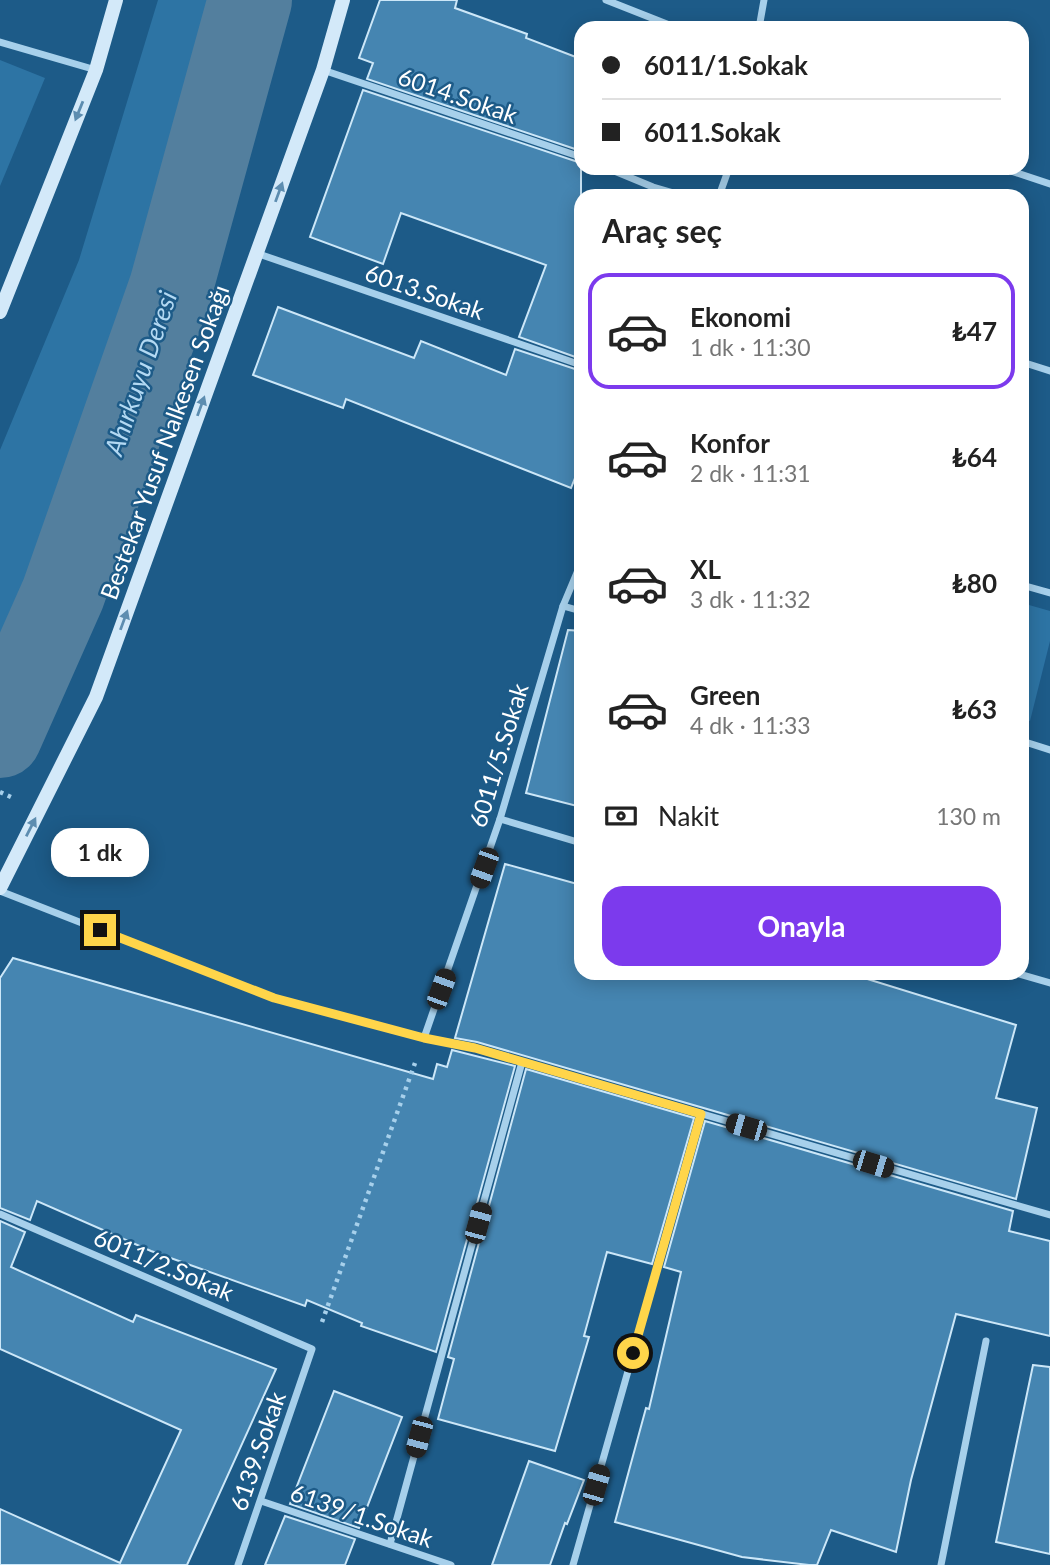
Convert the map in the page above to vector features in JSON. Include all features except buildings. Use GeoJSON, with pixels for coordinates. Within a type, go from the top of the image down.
{"type":"FeatureCollection","features":[{"type":"Feature","properties":{"kind":"main road"},"geometry":{"type":"LineString","coordinates":[[0,312],[96,70],[116,0]]}},
{"type":"Feature","properties":{"kind":"main road","name":"Bestekar Yusuf Nalkesen Sokağı"},"geometry":{"type":"LineString","coordinates":[[0,889],[96,697],[323,70],[343,0]]}},
{"type":"Feature","properties":{"kind":"street"},"geometry":{"type":"LineString","coordinates":[[606,0],[659,21]]}},
{"type":"Feature","properties":{"kind":"street"},"geometry":{"type":"LineString","coordinates":[[760,21],[764,0]]}},
{"type":"Feature","properties":{"kind":"street"},"geometry":{"type":"LineString","coordinates":[[0,42],[96,70]]}},
{"type":"Feature","properties":{"kind":"street","name":"6014.Sokak"},"geometry":{"type":"LineString","coordinates":[[323,70],[574,156]]}},
{"type":"Feature","properties":{"kind":"street"},"geometry":{"type":"LineString","coordinates":[[624,175],[660,189]]}},
{"type":"Feature","properties":{"kind":"street"},"geometry":{"type":"LineString","coordinates":[[1023,175],[1050,184]]}},
{"type":"Feature","properties":{"kind":"street","name":"6013.Sokak"},"geometry":{"type":"LineString","coordinates":[[256,253],[574,363]]}},
{"type":"Feature","properties":{"kind":"street"},"geometry":{"type":"LineString","coordinates":[[1029,364],[1050,371]]}},
{"type":"Feature","properties":{"kind":"street","name":"6011/5.Sokak"},"geometry":{"type":"LineString","coordinates":[[424,1038],[500,819],[563,606],[574,580]]}},
{"type":"Feature","properties":{"kind":"street"},"geometry":{"type":"LineString","coordinates":[[1029,588],[1050,593]]}},
{"type":"Feature","properties":{"kind":"street"},"geometry":{"type":"LineString","coordinates":[[563,606],[574,609]]}},
{"type":"Feature","properties":{"kind":"street"},"geometry":{"type":"LineString","coordinates":[[1029,743],[1050,750]]}},
{"type":"Feature","properties":{"kind":"street"},"geometry":{"type":"LineString","coordinates":[[500,819],[574,841]]}},
{"type":"Feature","properties":{"kind":"street"},"geometry":{"type":"LineString","coordinates":[[0,889],[274,998],[424,1038],[475,1048],[1050,1215]]}},
{"type":"Feature","properties":{"kind":"street"},"geometry":{"type":"LineString","coordinates":[[1029,977],[1050,983]]}},
{"type":"Feature","properties":{"kind":"street"},"geometry":{"type":"LineString","coordinates":[[390,1544],[522,1062]]}},
{"type":"Feature","properties":{"kind":"street"},"geometry":{"type":"LineString","coordinates":[[573,1565],[701,1114]]}},
{"type":"Feature","properties":{"kind":"street","name":"6011/2.Sokak"},"geometry":{"type":"LineString","coordinates":[[0,1214],[312,1349]]}},
{"type":"Feature","properties":{"kind":"street"},"geometry":{"type":"LineString","coordinates":[[940,1565],[986,1341]]}},
{"type":"Feature","properties":{"kind":"street","name":"6139.Sokak"},"geometry":{"type":"LineString","coordinates":[[238,1565],[312,1349]]}},
{"type":"Feature","properties":{"kind":"street","name":"6139/1.Sokak"},"geometry":{"type":"LineString","coordinates":[[261,1500],[451,1565]]}},
{"type":"Feature","properties":{"kind":"path"},"geometry":{"type":"LineString","coordinates":[[312,1349],[424,1038]]}},
{"type":"Feature","properties":{"kind":"shaded area"},"geometry":{"type":"Polygon","coordinates":[[[158,0],[229,0],[197,99],[5,643],[0,650],[0,450],[79,260],[158,0]]]}},
{"type":"Feature","properties":{"kind":"shaded area"},"geometry":{"type":"Polygon","coordinates":[[[0,60],[45,78],[0,186],[0,60]]]}},
{"type":"Feature","properties":{"kind":"shaded area"},"geometry":{"type":"Polygon","coordinates":[[[1029,605],[1050,611],[1050,641],[1030,721],[1029,605]]]}},
{"type":"Feature","properties":{"kind":"waterway","name":"Ahırkuyu Deresi"},"geometry":{"type":"LineString","coordinates":[[0,736],[63,594],[171,287],[250,0]]}},
{"type":"Feature","properties":{"kind":"route"},"geometry":{"type":"LineString","coordinates":[[100,930],[274,998],[424,1038],[475,1048],[701,1114],[633,1353]]}}]}
